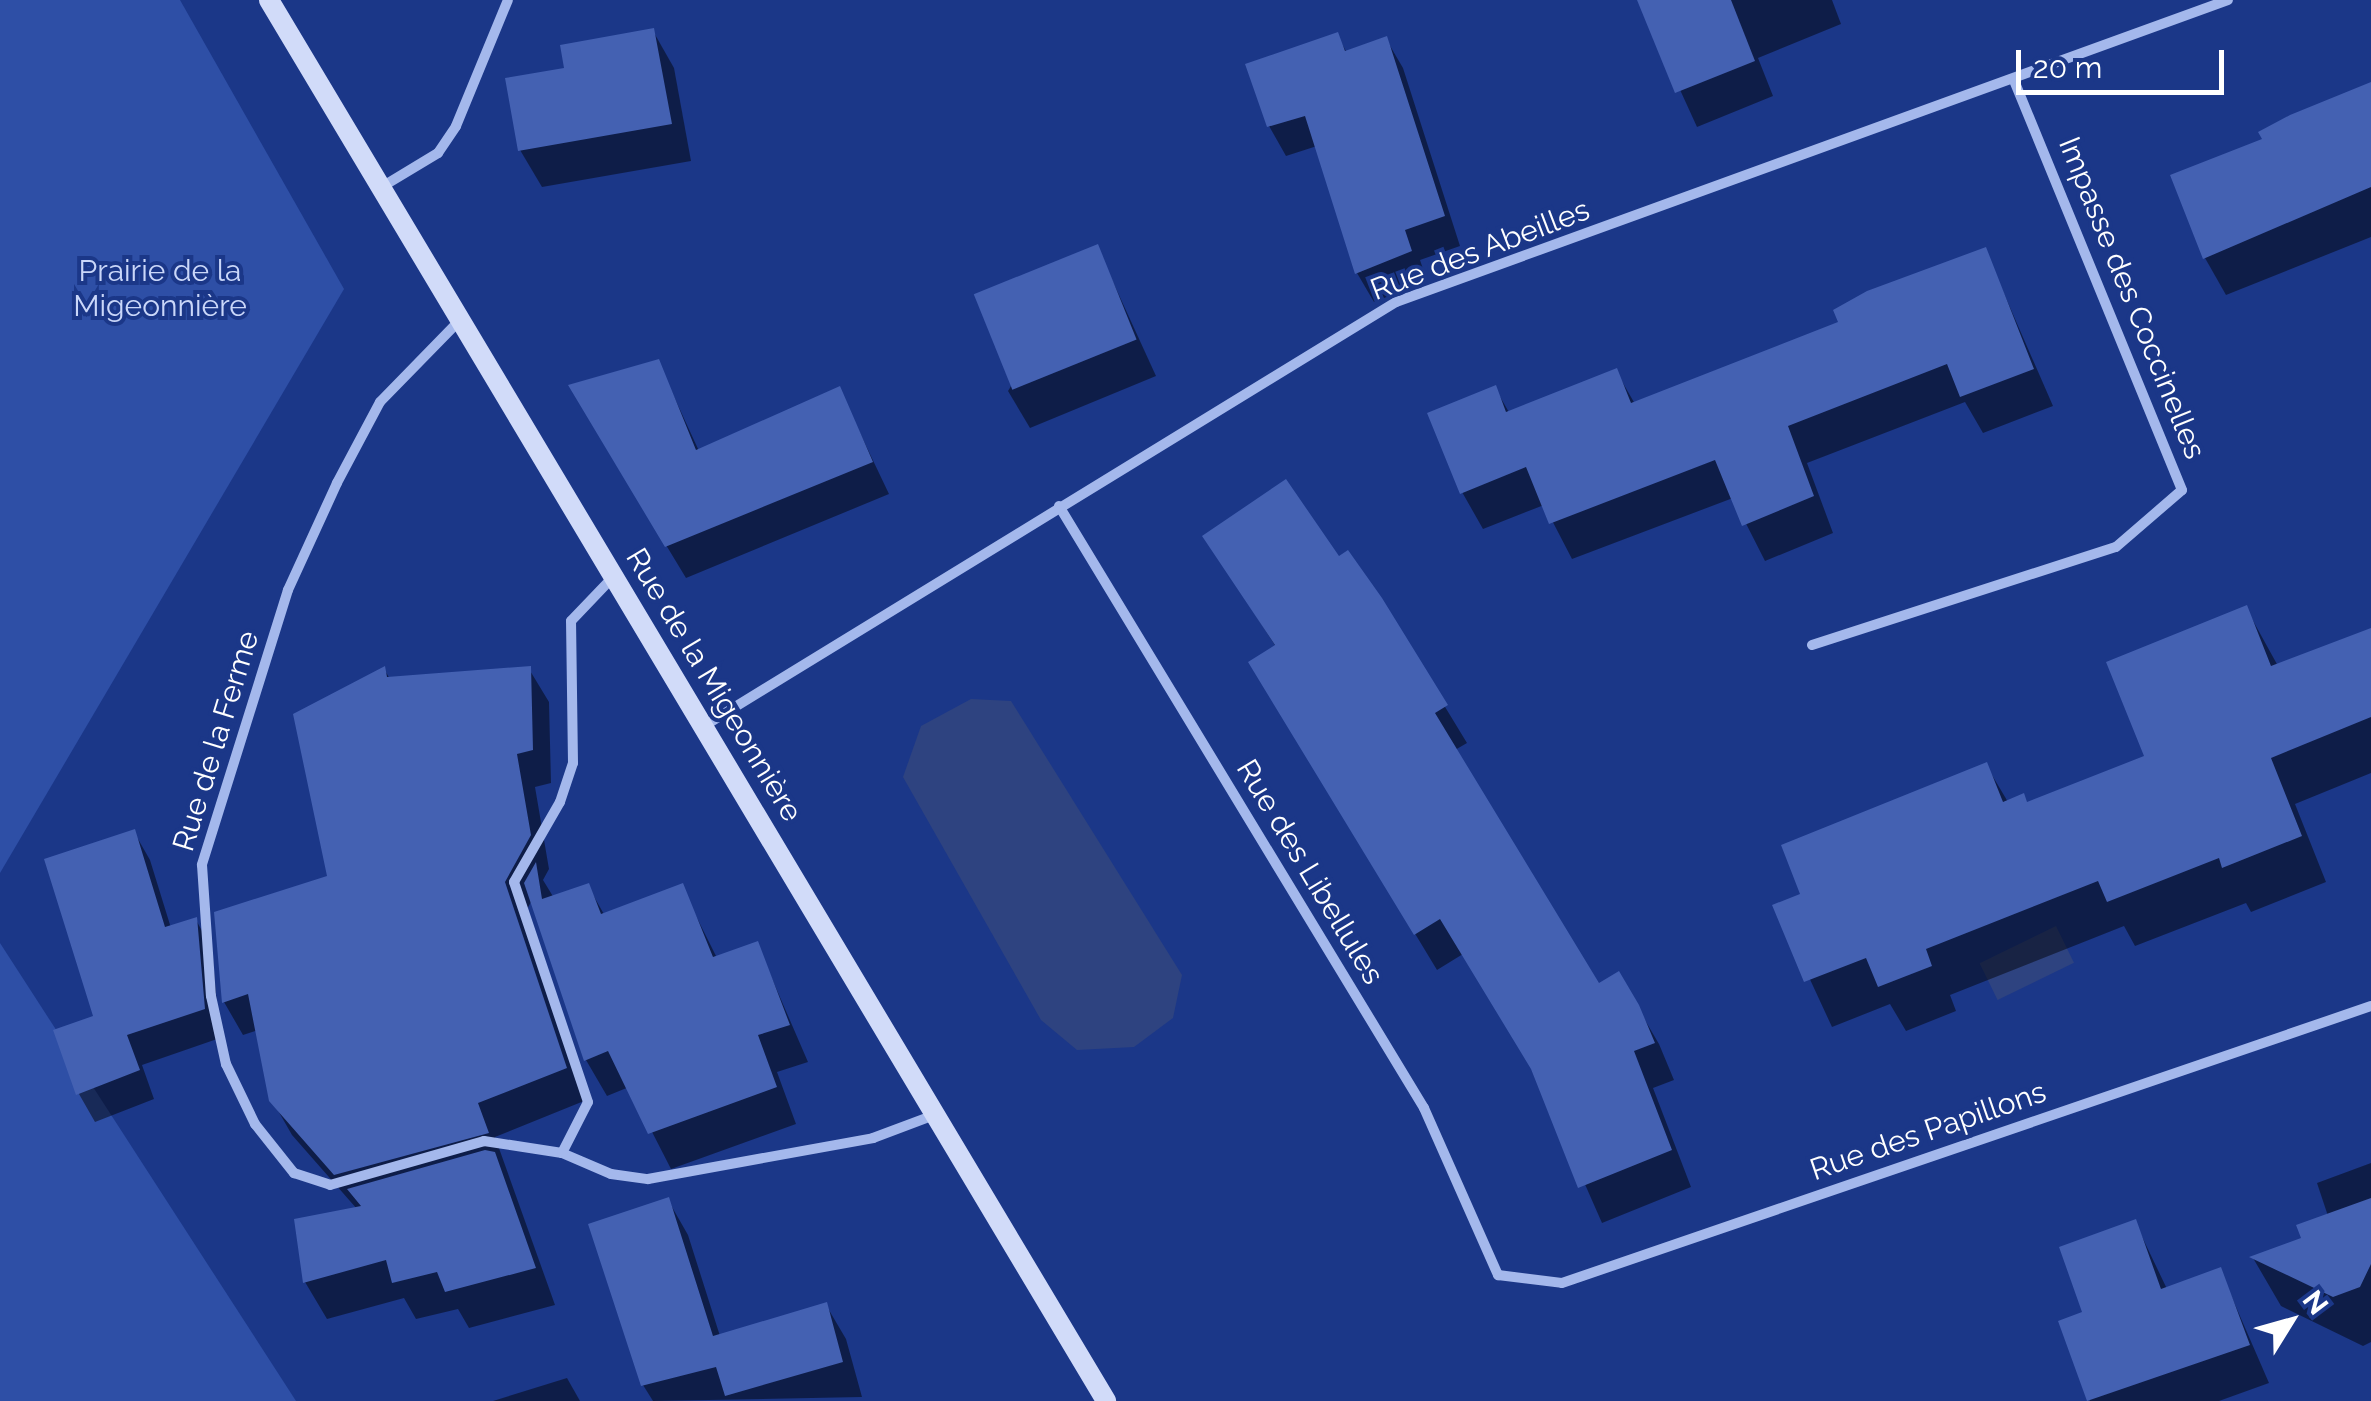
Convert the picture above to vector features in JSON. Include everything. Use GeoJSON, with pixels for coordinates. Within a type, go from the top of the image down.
{"type":"FeatureCollection","features":[{"type":"Feature","properties":{"kind":"street","name":"Rue de la Migeonnière"},"geometry":{"type":"LineString","coordinates":[[268,0],[938,1114],[1106,1401]]}},
{"type":"Feature","properties":{"kind":"street"},"geometry":{"type":"LineString","coordinates":[[380,189],[438,152],[456,126],[508,0]]}},
{"type":"Feature","properties":{"kind":"street","name":"Rue des Abeilles"},"geometry":{"type":"LineString","coordinates":[[704,726],[1396,302],[2015,82],[2228,0]]}},
{"type":"Feature","properties":{"kind":"street","name":"Impasse des Coccinelles"},"geometry":{"type":"LineString","coordinates":[[1812,645],[2116,547],[2182,490],[2015,82]]}},
{"type":"Feature","properties":{"kind":"street","name":"Rue de la Ferme"},"geometry":{"type":"LineString","coordinates":[[459,320],[380,402],[288,590],[202,865],[211,996],[226,1064],[256,1124],[294,1173],[330,1184],[355,1182],[484,1141],[562,1152],[611,1174],[648,1178],[873,1138],[938,1114]]}},
{"type":"Feature","properties":{"kind":"street","name":"Rue des Libellules"},"geometry":{"type":"LineString","coordinates":[[1059,506],[1424,1108],[1498,1275]]}},
{"type":"Feature","properties":{"kind":"street"},"geometry":{"type":"LineString","coordinates":[[562,1152],[588,1102],[514,882],[560,802],[573,763],[571,621],[613,577]]}},
{"type":"Feature","properties":{"kind":"street","name":"Rue des Papillons"},"geometry":{"type":"LineString","coordinates":[[1498,1275],[1562,1283],[2371,1006]]}},
{"type":"Feature","properties":{"kind":"green space","name":"Prairie de la Migeonnière"},"geometry":{"type":"Polygon","coordinates":[[[0,0],[180,0],[344,289],[0,873],[0,0]]]}},
{"type":"Feature","properties":{"kind":"green space"},"geometry":{"type":"Polygon","coordinates":[[[0,943],[296,1401],[0,1401],[0,943]]]}},
{"type":"Feature","properties":{"kind":"shaded area"},"geometry":{"type":"Polygon","coordinates":[[[971,699],[1011,701],[1182,975],[1173,1018],[1134,1047],[1077,1050],[1041,1020],[903,777],[921,726],[971,699]]]}},
{"type":"Feature","properties":{"kind":"shaded area"},"geometry":{"type":"Polygon","coordinates":[[[2056,926],[2074,963],[1998,1000],[1980,963],[2056,926]]]}},
{"type":"Feature","properties":{"kind":"building"},"geometry":{"type":"Polygon","coordinates":[[[1637,0],[1731,0],[1755,61],[1675,93],[1637,0]]]}},
{"type":"Feature","properties":{"kind":"building"},"geometry":{"type":"Polygon","coordinates":[[[654,28],[672,124],[518,151],[505,78],[564,68],[560,45],[654,28]]]}},
{"type":"Feature","properties":{"kind":"building"},"geometry":{"type":"Polygon","coordinates":[[[1338,32],[1345,51],[1387,36],[1445,216],[1405,230],[1412,251],[1355,274],[1305,116],[1267,127],[1245,64],[1338,32]]]}},
{"type":"Feature","properties":{"kind":"building"},"geometry":{"type":"Polygon","coordinates":[[[2371,82],[2371,187],[2203,259],[2170,175],[2262,139],[2258,132],[2290,115],[2371,82]]]}},
{"type":"Feature","properties":{"kind":"building"},"geometry":{"type":"Polygon","coordinates":[[[1098,244],[1137,339],[1012,390],[974,294],[1098,244]]]}},
{"type":"Feature","properties":{"kind":"building"},"geometry":{"type":"Polygon","coordinates":[[[1986,247],[2034,369],[1960,397],[1947,364],[1788,426],[1814,496],[1742,526],[1715,460],[1549,524],[1526,467],[1460,494],[1427,413],[1496,385],[1506,412],[1617,368],[1631,403],[1838,322],[1833,310],[1867,291],[1986,247]]]}},
{"type":"Feature","properties":{"kind":"building"},"geometry":{"type":"Polygon","coordinates":[[[659,359],[696,450],[840,386],[873,462],[665,547],[568,385],[659,359]]]}},
{"type":"Feature","properties":{"kind":"building"},"geometry":{"type":"Polygon","coordinates":[[[1286,479],[1339,556],[1348,550],[1382,598],[1448,705],[1435,713],[1599,983],[1619,971],[1639,1005],[1655,1043],[1634,1051],[1672,1150],[1578,1188],[1531,1069],[1440,919],[1414,935],[1248,662],[1275,645],[1202,536],[1286,479]]]}},
{"type":"Feature","properties":{"kind":"building"},"geometry":{"type":"Polygon","coordinates":[[[2247,605],[2271,666],[2371,628],[2371,717],[2271,758],[2302,836],[2222,868],[2219,858],[2107,902],[2098,881],[1926,949],[1932,966],[1878,987],[1866,958],[1804,982],[1772,905],[1800,894],[1781,845],[1987,762],[2003,802],[2024,793],[2027,802],[2144,756],[2106,662],[2247,605]]]}},
{"type":"Feature","properties":{"kind":"building"},"geometry":{"type":"Polygon","coordinates":[[[385,666],[387,677],[531,666],[533,750],[517,754],[531,835],[505,882],[567,1068],[478,1103],[489,1133],[334,1175],[269,1101],[248,994],[222,1003],[214,912],[327,876],[293,714],[385,666]]]}},
{"type":"Feature","properties":{"kind":"building"},"geometry":{"type":"Polygon","coordinates":[[[135,829],[165,927],[197,917],[205,1009],[127,1035],[140,1070],[76,1095],[53,1030],[93,1016],[44,859],[135,829]]]}},
{"type":"Feature","properties":{"kind":"building"},"geometry":{"type":"Polygon","coordinates":[[[536,862],[542,899],[589,883],[601,914],[683,883],[713,957],[758,941],[790,1025],[758,1035],[777,1087],[648,1134],[608,1051],[584,1061],[524,883],[536,862]]]}},
{"type":"Feature","properties":{"kind":"building"},"geometry":{"type":"Polygon","coordinates":[[[485,1150],[495,1152],[536,1268],[445,1292],[437,1272],[392,1283],[386,1260],[303,1283],[294,1219],[361,1206],[347,1189],[485,1150]]]}},
{"type":"Feature","properties":{"kind":"building"},"geometry":{"type":"Polygon","coordinates":[[[669,1197],[713,1336],[827,1302],[843,1362],[725,1396],[716,1367],[641,1386],[588,1224],[669,1197]]]}},
{"type":"Feature","properties":{"kind":"building"},"geometry":{"type":"Polygon","coordinates":[[[2371,1198],[2371,1264],[2360,1287],[2333,1297],[2249,1257],[2301,1238],[2296,1225],[2371,1198]]]}},
{"type":"Feature","properties":{"kind":"building"},"geometry":{"type":"Polygon","coordinates":[[[2136,1219],[2161,1289],[2221,1267],[2250,1345],[2087,1401],[2058,1321],[2082,1312],[2059,1247],[2136,1219]]]}}]}
